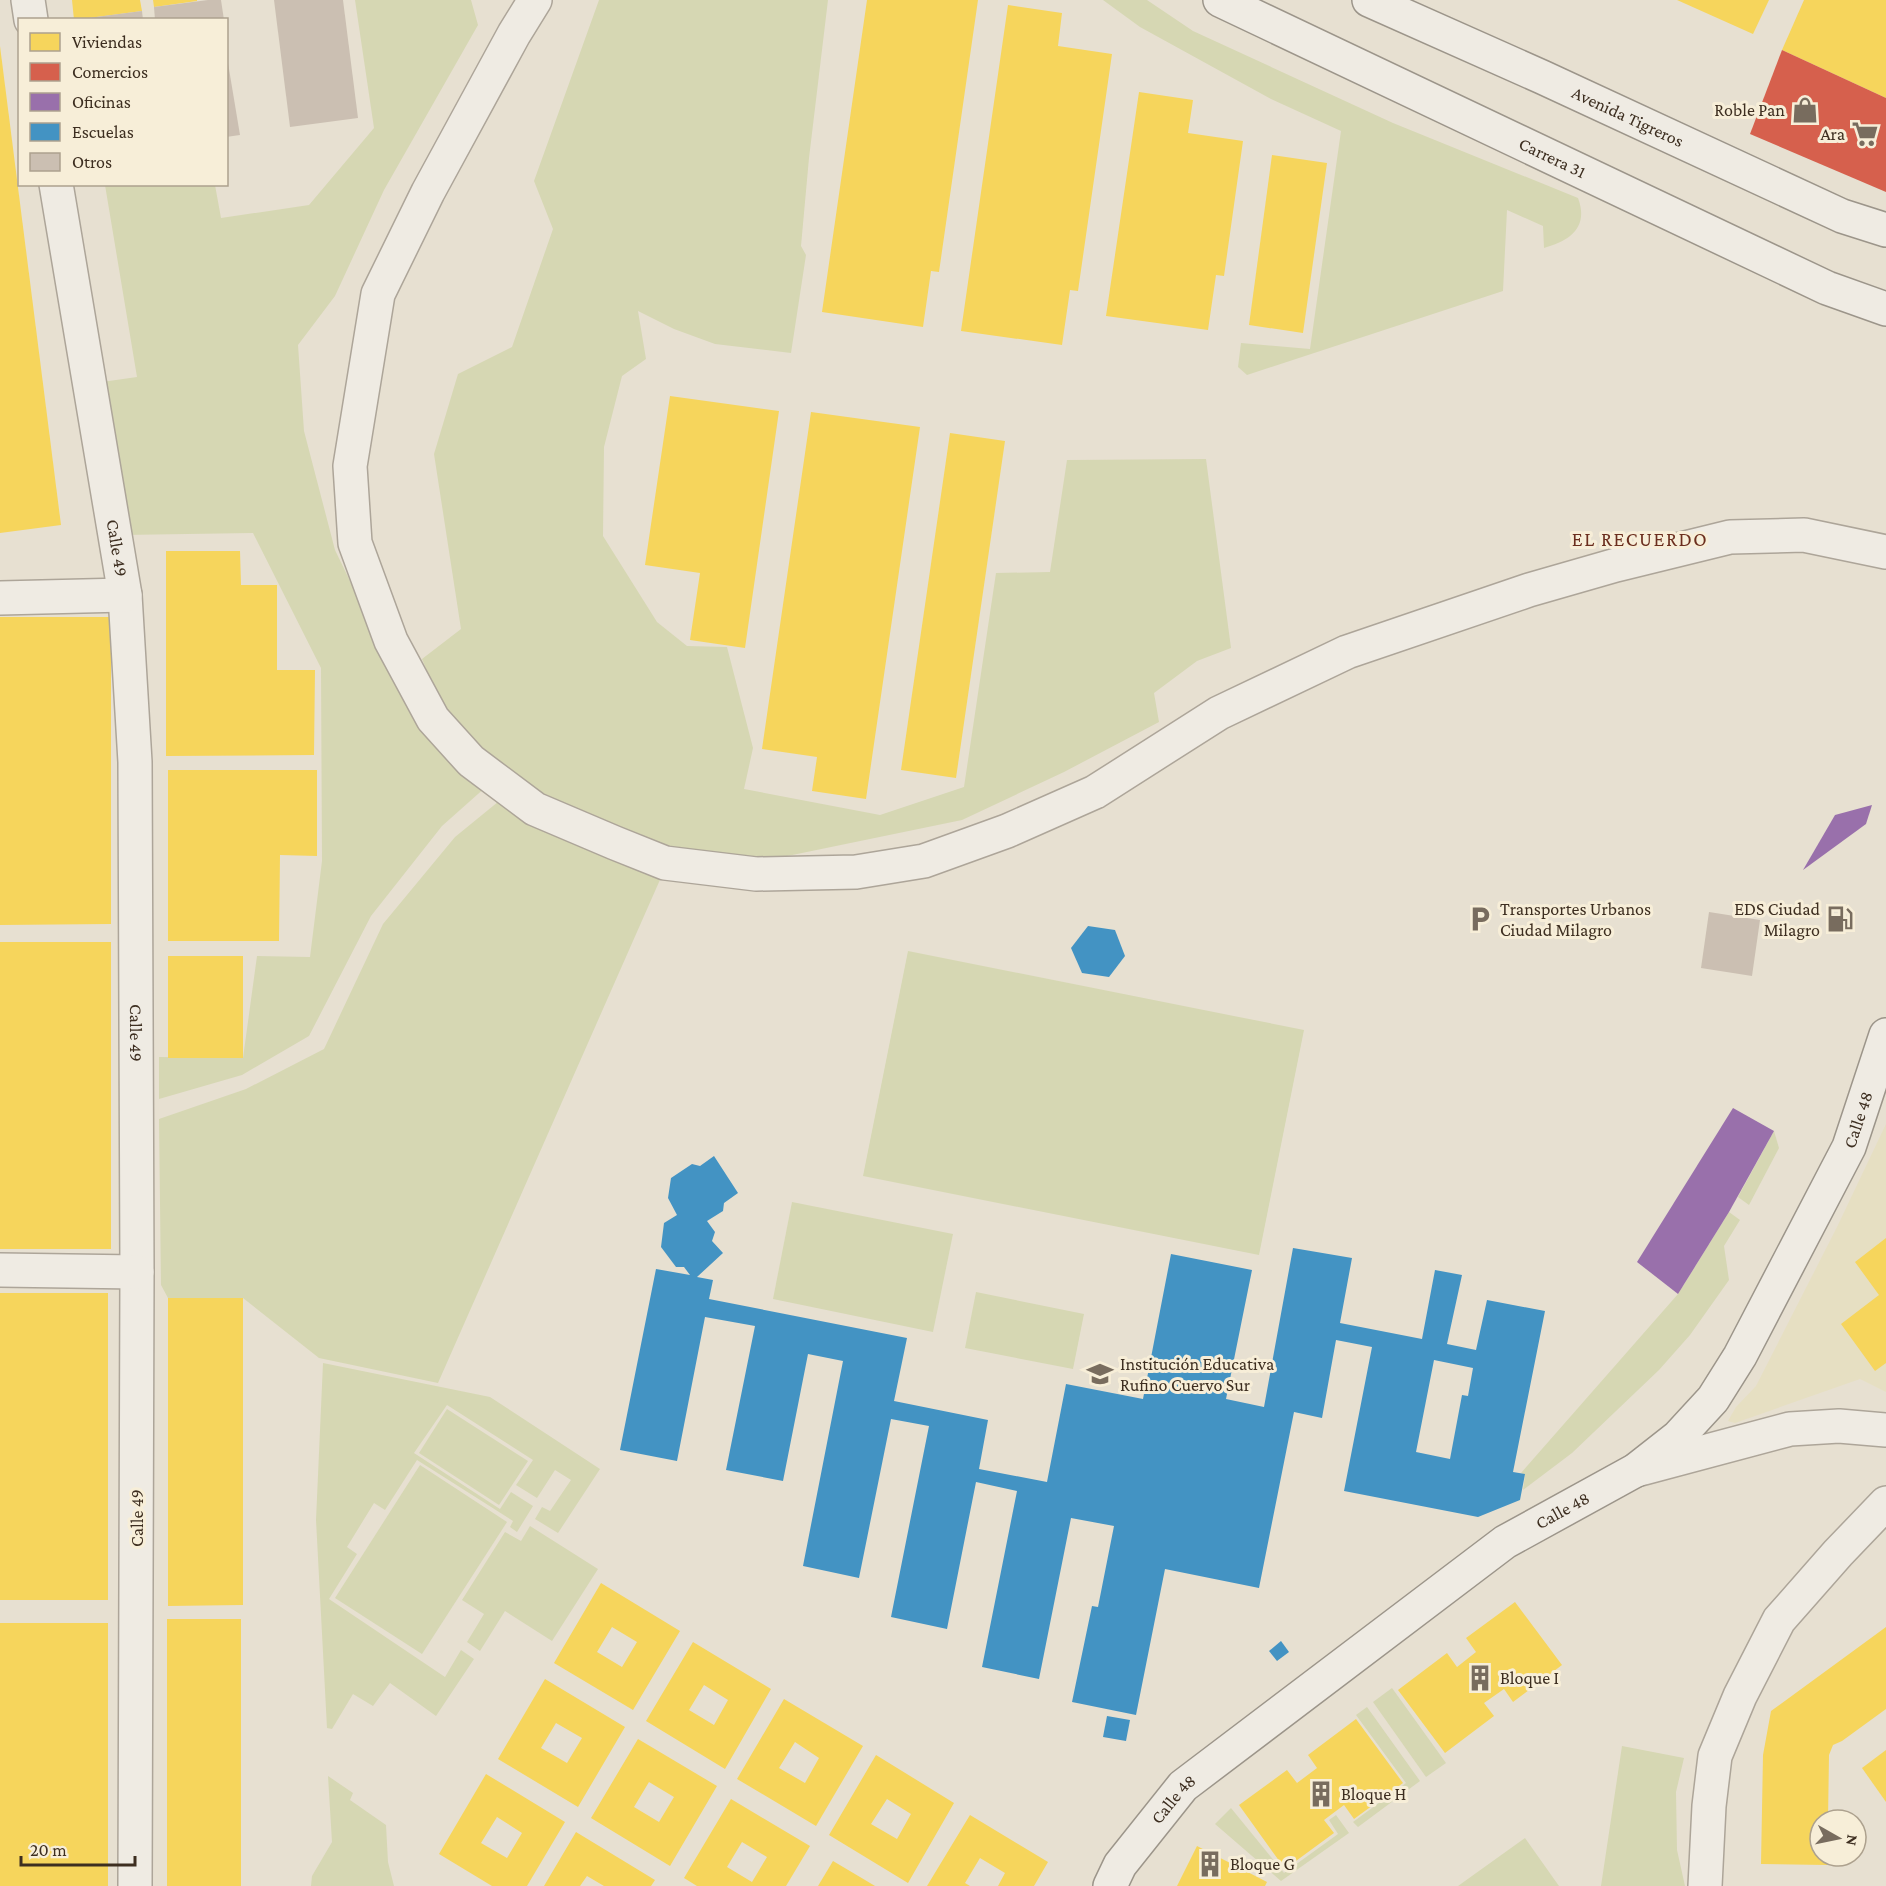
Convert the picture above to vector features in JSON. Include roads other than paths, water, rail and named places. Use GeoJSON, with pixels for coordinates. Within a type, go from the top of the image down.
{"type":"FeatureCollection","features":[{"type":"Feature","properties":{"kind":"street"},"geometry":{"type":"LineString","coordinates":[[28,0],[31,18]]}},
{"type":"Feature","properties":{"kind":"street"},"geometry":{"type":"LineString","coordinates":[[535,0],[428,192],[378,294],[350,465],[355,543],[391,641],[433,719],[471,761],[535,808],[615,843],[665,863],[756,874],[856,872],[924,861],[1007,831],[1095,792],[1220,713],[1347,652],[1529,590],[1616,565],[1730,537],[1804,535],[1886,552]]}},
{"type":"Feature","properties":{"kind":"street","name":"Carrera 31"},"geometry":{"type":"LineString","coordinates":[[1220,0],[1827,288],[1886,309]]}},
{"type":"Feature","properties":{"kind":"street","name":"Avenida Tigreros"},"geometry":{"type":"LineString","coordinates":[[1369,0],[1542,76],[1842,216],[1886,230]]}},
{"type":"Feature","properties":{"kind":"street","name":"Calle 49"},"geometry":{"type":"LineString","coordinates":[[56,186],[125,596],[135,762],[138,1272],[135,1886]]}},
{"type":"Feature","properties":{"kind":"street"},"geometry":{"type":"LineString","coordinates":[[0,598],[125,596]]}},
{"type":"Feature","properties":{"kind":"street","name":"Calle 48"},"geometry":{"type":"LineString","coordinates":[[1110,1886],[1120,1865],[1183,1785],[1505,1542],[1636,1470],[1678,1437],[1713,1399],[1740,1356],[1849,1146],[1886,1035]]}},
{"type":"Feature","properties":{"kind":"street"},"geometry":{"type":"LineString","coordinates":[[0,1270],[138,1272]]}},
{"type":"Feature","properties":{"kind":"street"},"geometry":{"type":"LineString","coordinates":[[1636,1470],[1790,1429],[1839,1426],[1886,1430]]}},
{"type":"Feature","properties":{"kind":"street"},"geometry":{"type":"LineString","coordinates":[[1705,1886],[1709,1806],[1715,1756],[1740,1696],[1779,1620],[1886,1503]]}},
{"type":"Feature","properties":{"kind":"place","name":"Roble Pan"},"geometry":{"type":"Point","coordinates":[1805,110]}},
{"type":"Feature","properties":{"kind":"place","name":"Ara"},"geometry":{"type":"Point","coordinates":[1865,134]}},
{"type":"Feature","properties":{"kind":"place","name":"Transportes Urbanos Ciudad Milagro"},"geometry":{"type":"Point","coordinates":[1480,919]}},
{"type":"Feature","properties":{"kind":"place","name":"EDS Ciudad Milagro"},"geometry":{"type":"Point","coordinates":[1840,919]}},
{"type":"Feature","properties":{"kind":"place","name":"Institución Educativa Rufino Cuervo Sur"},"geometry":{"type":"Point","coordinates":[1100,1374]}},
{"type":"Feature","properties":{"kind":"place","name":"Bloque I"},"geometry":{"type":"Point","coordinates":[1480,1678]}},
{"type":"Feature","properties":{"kind":"place","name":"Bloque H"},"geometry":{"type":"Point","coordinates":[1321,1794]}},
{"type":"Feature","properties":{"kind":"place","name":"Bloque G"},"geometry":{"type":"Point","coordinates":[1210,1864]}},
{"type":"Feature","properties":{"kind":"district","name":"EL RECUERDO"},"geometry":{"type":"Point","coordinates":[1640,539]}}]}
